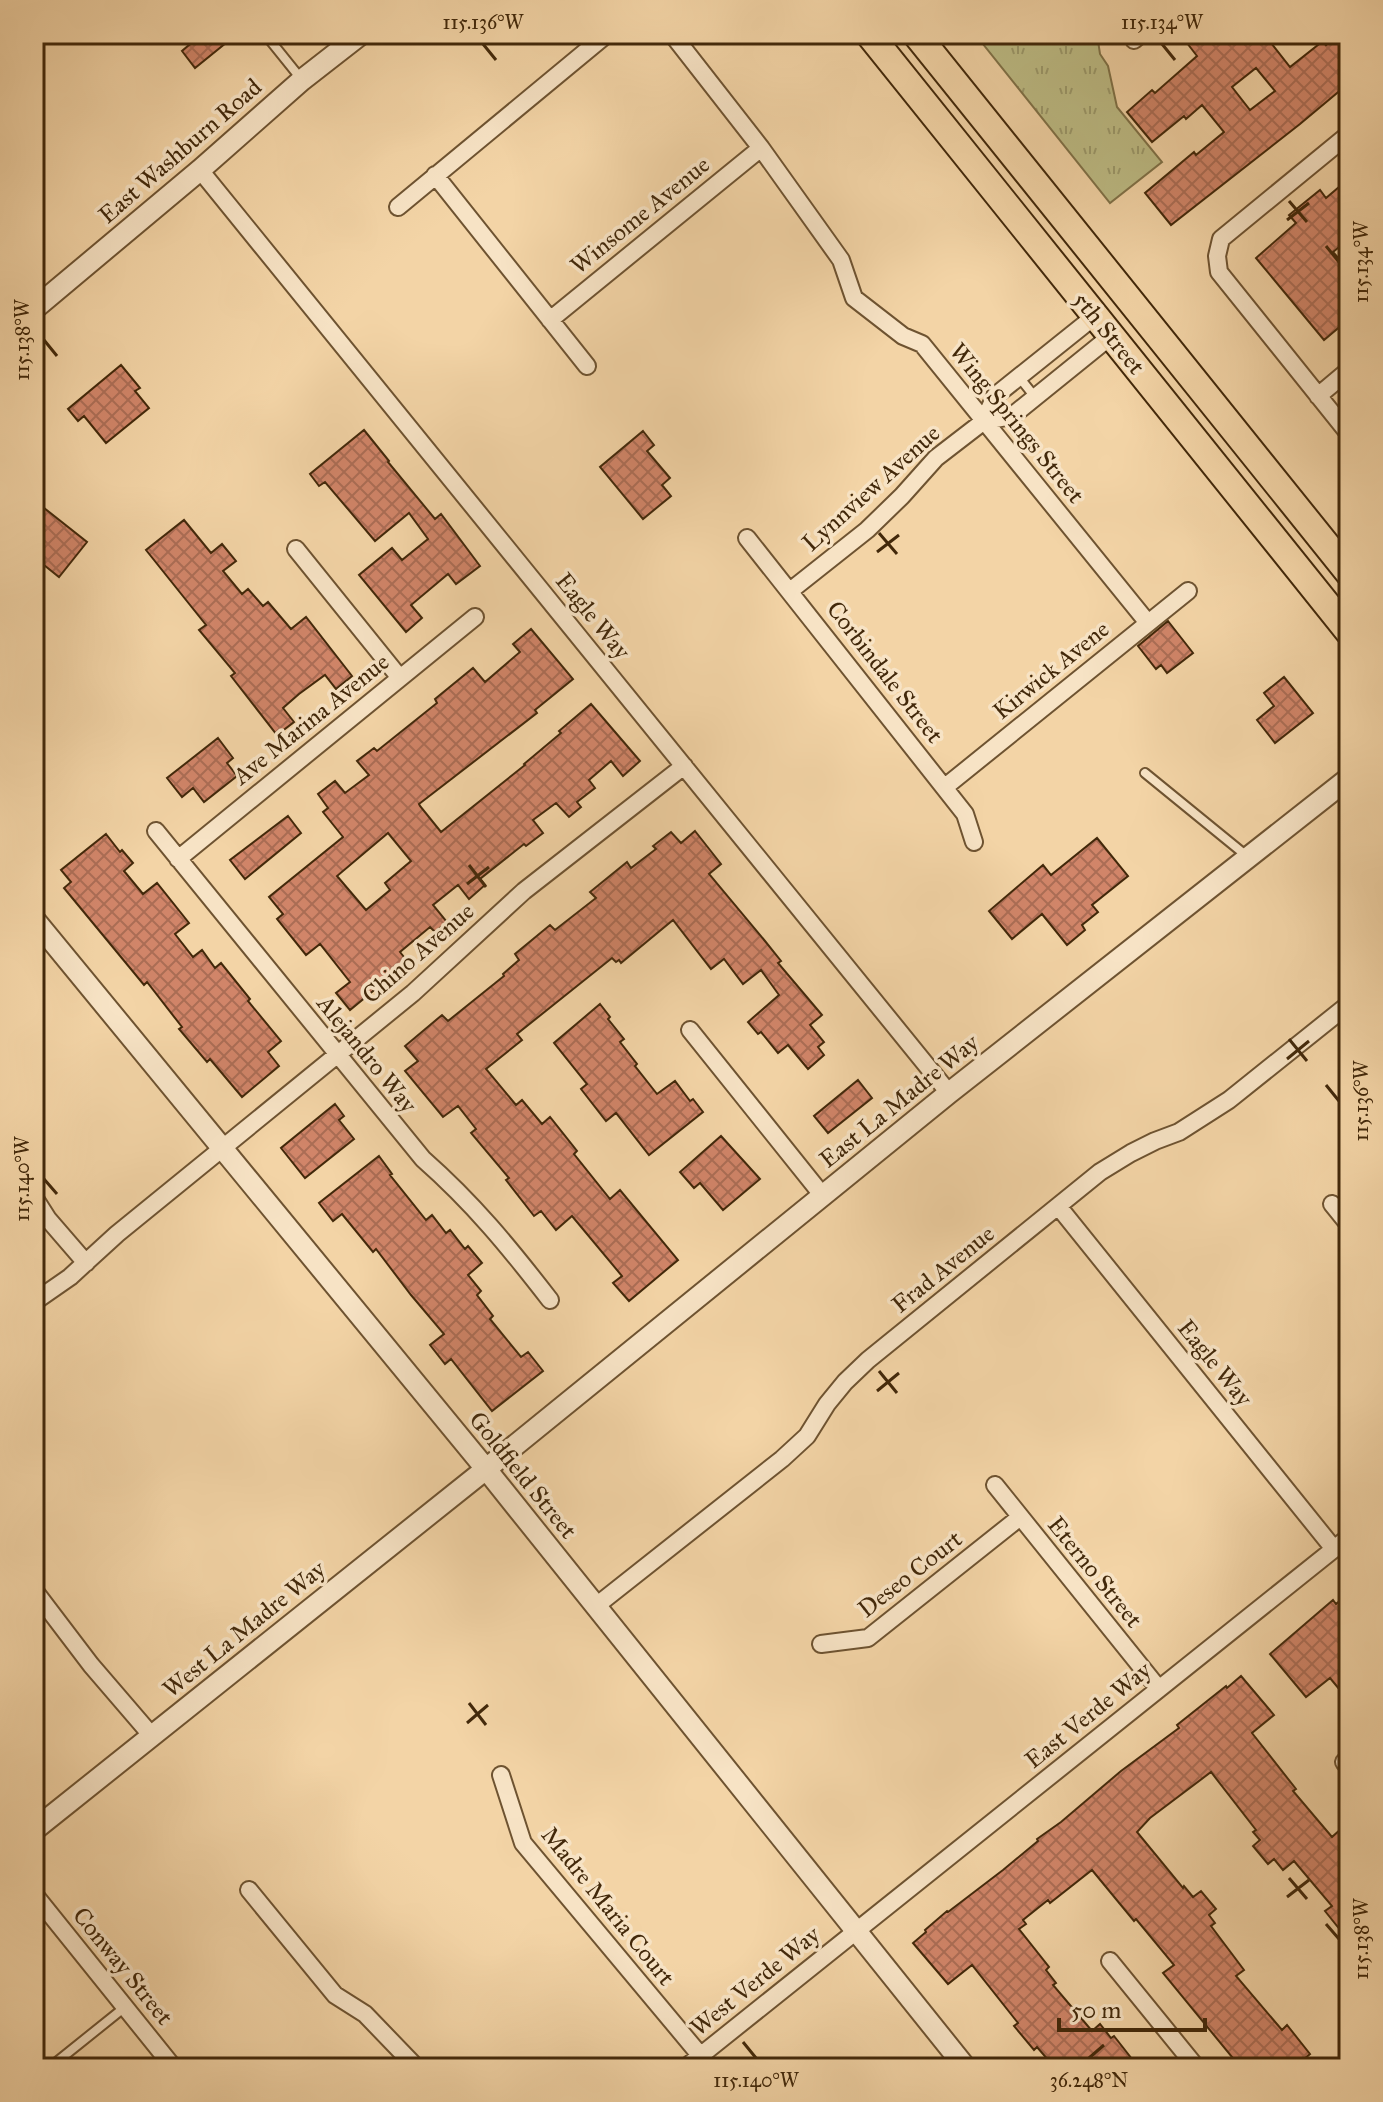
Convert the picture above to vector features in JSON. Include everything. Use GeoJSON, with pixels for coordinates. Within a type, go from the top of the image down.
{"type":"FeatureCollection","features":[{"type":"Feature","properties":{"kind":"main road","name":"5th Street"},"geometry":{"type":"LineString","coordinates":[[869,34],[1349,632]]}},
{"type":"Feature","properties":{"kind":"main road","name":"5th Street"},"geometry":{"type":"LineString","coordinates":[[916,34],[1349,573]]}},
{"type":"Feature","properties":{"kind":"street","name":"East Washburn Road"},"geometry":{"type":"LineString","coordinates":[[34,309],[302,80],[361,34]]}},
{"type":"Feature","properties":{"kind":"street"},"geometry":{"type":"LineString","coordinates":[[398,207],[607,34]]}},
{"type":"Feature","properties":{"kind":"street","name":"Wing Springs Street"},"geometry":{"type":"LineString","coordinates":[[672,34],[761,148],[841,260],[854,298],[903,336],[922,344],[1148,623]]}},
{"type":"Feature","properties":{"kind":"street"},"geometry":{"type":"LineString","coordinates":[[1349,134],[1221,239],[1217,256],[1219,272],[1349,434]]}},
{"type":"Feature","properties":{"kind":"street","name":"Winsome Avenue"},"geometry":{"type":"LineString","coordinates":[[550,320],[761,148]]}},
{"type":"Feature","properties":{"kind":"street","name":"Eagle Way"},"geometry":{"type":"LineString","coordinates":[[200,170],[949,1093]]}},
{"type":"Feature","properties":{"kind":"street"},"geometry":{"type":"LineString","coordinates":[[435,175],[587,366]]}},
{"type":"Feature","properties":{"kind":"street","name":"Lynnview Avenue"},"geometry":{"type":"LineString","coordinates":[[984,421],[995,396],[1019,377],[1103,326]]}},
{"type":"Feature","properties":{"kind":"street","name":"Lynnview Avenue"},"geometry":{"type":"LineString","coordinates":[[790,591],[867,530],[936,458],[984,421],[1012,416],[1035,397],[1103,326]]}},
{"type":"Feature","properties":{"kind":"street"},"geometry":{"type":"LineString","coordinates":[[1318,396],[1349,370]]}},
{"type":"Feature","properties":{"kind":"street","name":"Corbindale Street"},"geometry":{"type":"LineString","coordinates":[[747,538],[945,787],[965,814],[974,842]]}},
{"type":"Feature","properties":{"kind":"street"},"geometry":{"type":"LineString","coordinates":[[296,549],[400,678]]}},
{"type":"Feature","properties":{"kind":"street","name":"Kirwick Avene"},"geometry":{"type":"LineString","coordinates":[[945,787],[1188,591]]}},
{"type":"Feature","properties":{"kind":"street","name":"Ave Marina Avenue"},"geometry":{"type":"LineString","coordinates":[[178,859],[475,617]]}},
{"type":"Feature","properties":{"kind":"street","name":"Chino Avenue"},"geometry":{"type":"LineString","coordinates":[[34,1302],[70,1277],[117,1234],[413,993],[524,891],[684,766]]}},
{"type":"Feature","properties":{"kind":"street","name":"East La Madre Way"},"geometry":{"type":"LineString","coordinates":[[486,1469],[949,1093],[1349,778]]}},
{"type":"Feature","properties":{"kind":"street","name":"Alejandro Way"},"geometry":{"type":"LineString","coordinates":[[156,831],[423,1159],[456,1188],[501,1237],[550,1300]]}},
{"type":"Feature","properties":{"kind":"street","name":"Goldfield Street"},"geometry":{"type":"LineString","coordinates":[[34,919],[486,1469],[966,2068]]}},
{"type":"Feature","properties":{"kind":"street","name":"Frad Avenue"},"geometry":{"type":"LineString","coordinates":[[596,1606],[782,1459],[807,1436],[827,1404],[868,1360],[1100,1172],[1131,1153],[1179,1132],[1229,1100],[1349,1004]]}},
{"type":"Feature","properties":{"kind":"street"},"geometry":{"type":"LineString","coordinates":[[690,1030],[823,1196]]}},
{"type":"Feature","properties":{"kind":"street"},"geometry":{"type":"LineString","coordinates":[[34,1197],[48,1219],[86,1263]]}},
{"type":"Feature","properties":{"kind":"street"},"geometry":{"type":"LineString","coordinates":[[1332,1204],[1349,1225]]}},
{"type":"Feature","properties":{"kind":"street","name":"Eagle Way"},"geometry":{"type":"LineString","coordinates":[[1058,1206],[1334,1549]]}},
{"type":"Feature","properties":{"kind":"street","name":"West La Madre Way"},"geometry":{"type":"LineString","coordinates":[[34,1830],[486,1469]]}},
{"type":"Feature","properties":{"kind":"street","name":"Eterno Street"},"geometry":{"type":"LineString","coordinates":[[995,1485],[1159,1689]]}},
{"type":"Feature","properties":{"kind":"street","name":"Deseo Court"},"geometry":{"type":"LineString","coordinates":[[821,1644],[868,1638],[1019,1518]]}},
{"type":"Feature","properties":{"kind":"street","name":"East Verde Way"},"geometry":{"type":"LineString","coordinates":[[856,1931],[1349,1537]]}},
{"type":"Feature","properties":{"kind":"street"},"geometry":{"type":"LineString","coordinates":[[34,1590],[91,1665],[152,1736]]}},
{"type":"Feature","properties":{"kind":"street","name":"Madre Maria Court"},"geometry":{"type":"LineString","coordinates":[[501,1775],[523,1843],[700,2055]]}},
{"type":"Feature","properties":{"kind":"street"},"geometry":{"type":"LineString","coordinates":[[249,1890],[335,1995],[365,2014],[417,2068]]}},
{"type":"Feature","properties":{"kind":"street","name":"Conway Street"},"geometry":{"type":"LineString","coordinates":[[34,1894],[174,2068]]}},
{"type":"Feature","properties":{"kind":"street","name":"West Verde Way"},"geometry":{"type":"LineString","coordinates":[[685,2068],[856,1931]]}},
{"type":"Feature","properties":{"kind":"street"},"geometry":{"type":"LineString","coordinates":[[1110,1961],[1197,2068]]}},
{"type":"Feature","properties":{"kind":"lane"},"geometry":{"type":"LineString","coordinates":[[265,34],[302,80]]}},
{"type":"Feature","properties":{"kind":"lane"},"geometry":{"type":"LineString","coordinates":[[1019,377],[1035,397]]}},
{"type":"Feature","properties":{"kind":"lane"},"geometry":{"type":"LineString","coordinates":[[1145,773],[1248,858]]}},
{"type":"Feature","properties":{"kind":"lane"},"geometry":{"type":"LineString","coordinates":[[49,2068],[125,2007]]}},
{"type":"Feature","properties":{"kind":"green space"},"geometry":{"type":"Polygon","coordinates":[[[975,34],[1097,34],[1117,107],[1162,162],[1110,203],[975,34]]]}},
{"type":"Feature","properties":{"kind":"building"},"geometry":{"type":"Polygon","coordinates":[[[202,34],[237,34],[195,68],[182,51],[202,34]]]}},
{"type":"Feature","properties":{"kind":"building"},"geometry":{"type":"Polygon","coordinates":[[[1199,34],[1264,34],[1290,67],[1323,41],[1326,45],[1339,34],[1349,34],[1349,83],[1171,225],[1145,193],[1194,152],[1196,155],[1224,132],[1202,105],[1152,142],[1127,112],[1152,90],[1155,93],[1197,56],[1187,43],[1199,34]],[[1256,68],[1232,87],[1250,110],[1275,91],[1256,68]]]}},
{"type":"Feature","properties":{"kind":"building"},"geometry":{"type":"Polygon","coordinates":[[[1349,183],[1349,239],[1333,252],[1349,270],[1349,319],[1324,340],[1256,258],[1296,223],[1289,215],[1320,190],[1326,198],[1349,183]]]}},
{"type":"Feature","properties":{"kind":"building"},"geometry":{"type":"Polygon","coordinates":[[[121,365],[140,388],[135,391],[149,408],[106,443],[84,416],[78,421],[68,409],[121,365]]]}},
{"type":"Feature","properties":{"kind":"building"},"geometry":{"type":"Polygon","coordinates":[[[364,430],[435,519],[441,514],[480,566],[456,584],[448,574],[411,605],[422,618],[406,632],[359,575],[392,548],[402,560],[428,539],[409,513],[375,541],[325,482],[319,486],[310,474],[364,430]]]}},
{"type":"Feature","properties":{"kind":"building"},"geometry":{"type":"Polygon","coordinates":[[[643,431],[654,445],[647,451],[670,478],[662,485],[671,496],[643,519],[600,467],[643,431]]]}},
{"type":"Feature","properties":{"kind":"building"},"geometry":{"type":"Polygon","coordinates":[[[34,500],[87,542],[59,577],[34,557],[34,500]]]}},
{"type":"Feature","properties":{"kind":"building"},"geometry":{"type":"Polygon","coordinates":[[[184,520],[211,553],[222,544],[236,561],[223,571],[242,594],[248,589],[263,606],[268,602],[291,629],[306,617],[352,676],[336,689],[325,675],[299,694],[283,708],[294,722],[277,735],[231,676],[235,673],[199,630],[206,625],[146,550],[184,520]]]}},
{"type":"Feature","properties":{"kind":"building"},"geometry":{"type":"Polygon","coordinates":[[[1168,621],[1193,653],[1167,673],[1161,665],[1156,669],[1138,646],[1168,621]]]}},
{"type":"Feature","properties":{"kind":"building"},"geometry":{"type":"Polygon","coordinates":[[[531,629],[573,679],[535,710],[537,713],[419,804],[441,832],[525,765],[591,704],[640,761],[623,776],[611,761],[589,780],[595,788],[577,802],[581,807],[569,817],[556,803],[533,820],[543,833],[480,879],[485,885],[469,899],[458,885],[433,905],[447,922],[435,932],[430,927],[400,952],[408,962],[350,1010],[336,993],[350,982],[320,944],[306,955],[277,919],[283,914],[269,897],[343,837],[323,812],[328,808],[318,794],[335,781],[345,793],[369,775],[357,761],[374,748],[377,751],[437,703],[435,699],[473,668],[485,682],[520,652],[513,644],[531,629]],[[388,833],[337,876],[366,910],[390,890],[385,883],[411,861],[388,833]]]}},
{"type":"Feature","properties":{"kind":"building"},"geometry":{"type":"Polygon","coordinates":[[[1284,677],[1313,713],[1275,743],[1257,720],[1274,706],[1264,693],[1284,677]]]}},
{"type":"Feature","properties":{"kind":"building"},"geometry":{"type":"Polygon","coordinates":[[[218,738],[233,758],[227,763],[237,776],[204,802],[193,788],[182,797],[167,778],[218,738]]]}},
{"type":"Feature","properties":{"kind":"building"},"geometry":{"type":"Polygon","coordinates":[[[288,816],[301,833],[245,879],[230,860],[288,816]]]}},
{"type":"Feature","properties":{"kind":"building"},"geometry":{"type":"Polygon","coordinates":[[[695,831],[721,864],[709,874],[822,1015],[810,1025],[824,1042],[818,1047],[824,1055],[808,1069],[788,1045],[778,1053],[748,1022],[779,995],[761,970],[743,984],[724,959],[711,969],[673,920],[621,963],[612,958],[517,1034],[522,1040],[486,1069],[516,1105],[522,1100],[542,1124],[550,1117],[577,1151],[574,1154],[610,1199],[620,1190],[678,1260],[629,1301],[613,1283],[622,1276],[572,1216],[556,1230],[541,1211],[534,1216],[506,1180],[509,1178],[471,1133],[476,1129],[458,1106],[443,1117],[405,1071],[418,1061],[405,1046],[442,1015],[448,1021],[504,976],[519,960],[515,954],[550,925],[555,930],[596,898],[590,892],[627,862],[631,868],[656,849],[653,846],[671,832],[681,843],[695,831]]]}},
{"type":"Feature","properties":{"kind":"building"},"geometry":{"type":"Polygon","coordinates":[[[106,834],[133,863],[124,871],[143,894],[157,883],[189,923],[175,934],[193,957],[202,950],[215,968],[221,963],[281,1041],[268,1052],[279,1066],[242,1097],[210,1059],[207,1062],[179,1029],[182,1027],[147,982],[144,985],[64,888],[71,882],[61,870],[106,834]]]}},
{"type":"Feature","properties":{"kind":"building"},"geometry":{"type":"Polygon","coordinates":[[[1097,838],[1128,876],[1092,905],[1098,912],[1082,925],[1085,930],[1067,945],[1042,914],[1012,939],[989,911],[1043,865],[1051,875],[1097,838]]]}},
{"type":"Feature","properties":{"kind":"building"},"geometry":{"type":"Polygon","coordinates":[[[600,1004],[624,1039],[620,1042],[637,1064],[635,1066],[657,1094],[675,1081],[703,1112],[649,1155],[616,1113],[606,1121],[581,1089],[587,1084],[554,1043],[600,1004]]]}},
{"type":"Feature","properties":{"kind":"building"},"geometry":{"type":"Polygon","coordinates":[[[858,1080],[872,1098],[828,1133],[814,1116],[858,1080]]]}},
{"type":"Feature","properties":{"kind":"building"},"geometry":{"type":"Polygon","coordinates":[[[335,1104],[344,1116],[339,1120],[354,1139],[305,1178],[281,1148],[335,1104]]]}},
{"type":"Feature","properties":{"kind":"building"},"geometry":{"type":"Polygon","coordinates":[[[721,1136],[760,1179],[723,1210],[700,1183],[694,1188],[680,1172],[721,1136]]]}},
{"type":"Feature","properties":{"kind":"building"},"geometry":{"type":"Polygon","coordinates":[[[379,1156],[426,1220],[432,1215],[446,1233],[450,1230],[465,1249],[468,1246],[482,1263],[468,1275],[481,1291],[477,1295],[493,1316],[490,1319],[521,1357],[528,1352],[543,1371],[492,1411],[451,1359],[445,1364],[430,1345],[444,1334],[376,1249],[373,1252],[342,1214],[333,1221],[319,1203],[379,1156]]]}},
{"type":"Feature","properties":{"kind":"building"},"geometry":{"type":"Polygon","coordinates":[[[1349,1593],[1349,1701],[1330,1678],[1306,1697],[1270,1654],[1333,1600],[1336,1604],[1349,1593]]]}},
{"type":"Feature","properties":{"kind":"building"},"geometry":{"type":"Polygon","coordinates":[[[1241,1676],[1274,1715],[1252,1733],[1296,1789],[1293,1791],[1332,1837],[1342,1828],[1349,1837],[1349,1941],[1325,1911],[1332,1906],[1294,1861],[1283,1870],[1274,1859],[1268,1864],[1253,1846],[1260,1840],[1253,1832],[1256,1830],[1211,1772],[1150,1818],[1137,1832],[1183,1888],[1193,1897],[1201,1891],[1216,1909],[1209,1915],[1215,1923],[1211,1926],[1244,1970],[1236,1976],[1282,2030],[1287,2025],[1310,2054],[1304,2059],[1312,2068],[1241,2068],[1163,1973],[1174,1965],[1092,1870],[1023,1920],[1026,1924],[1019,1929],[1049,1967],[1046,1970],[1056,1983],[1053,1985],[1092,2031],[1100,2024],[1111,2038],[1114,2036],[1139,2068],[1055,2068],[1037,2047],[1034,2050],[1014,2026],[1018,2023],[972,1965],[948,1984],[913,1943],[947,1911],[1003,1870],[1037,1839],[1241,1676]]]}}]}
